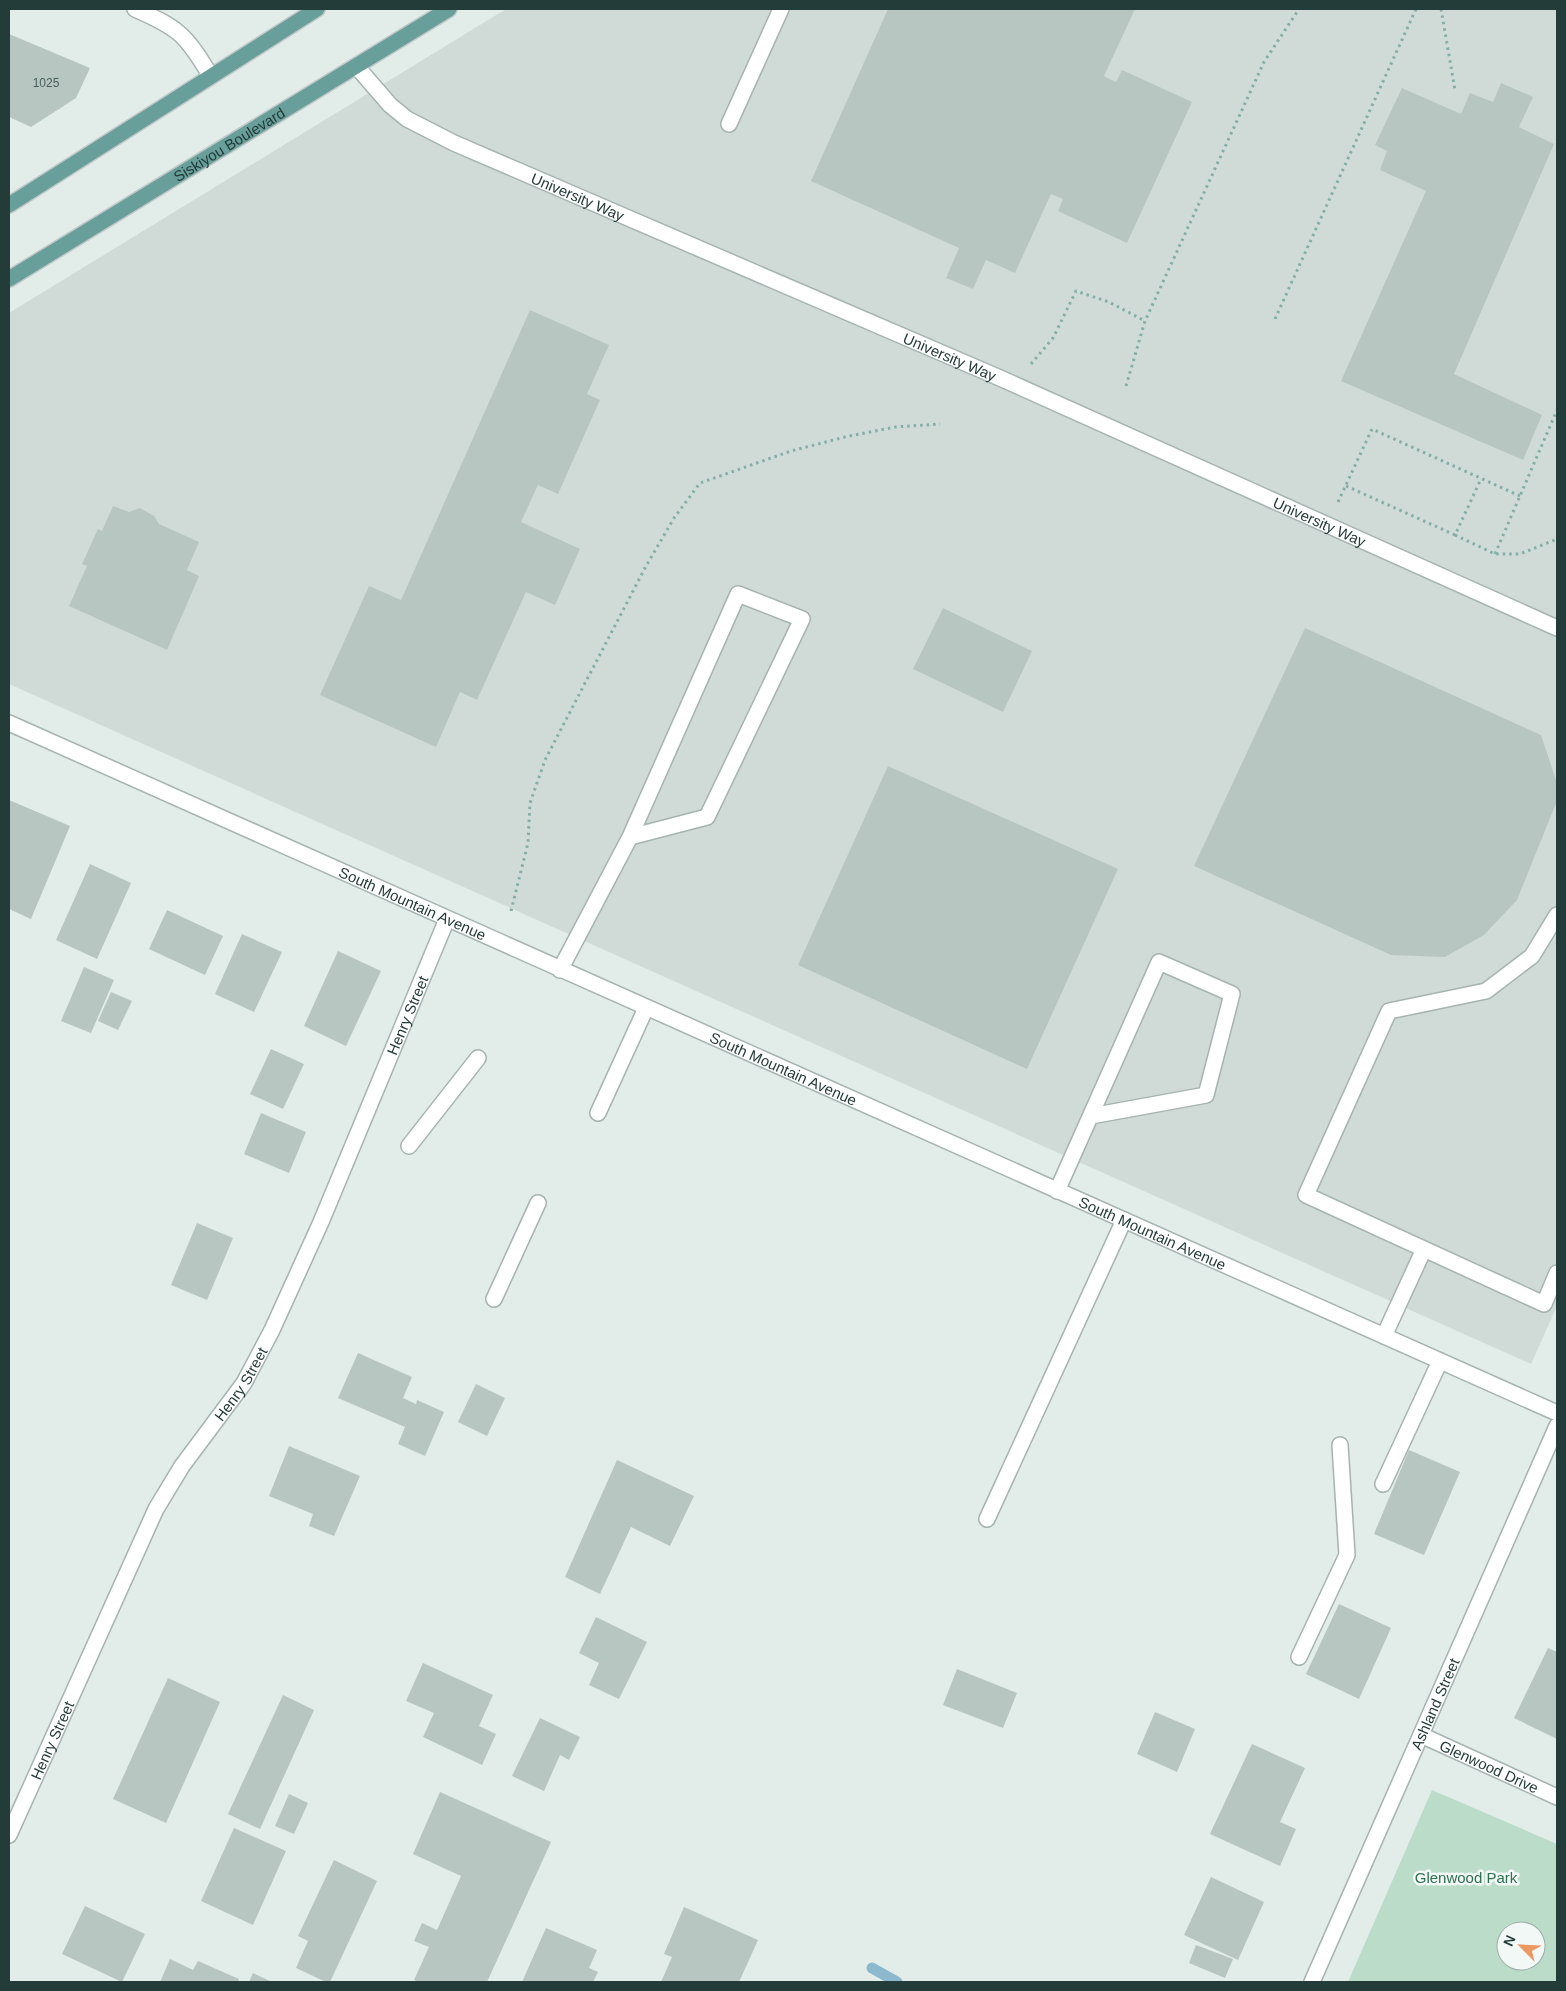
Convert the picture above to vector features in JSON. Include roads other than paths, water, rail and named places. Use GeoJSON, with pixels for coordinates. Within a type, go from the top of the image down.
{"type":"FeatureCollection","features":[{"type":"Feature","properties":{"kind":"main road"},"geometry":{"type":"LineString","coordinates":[[9,205],[210,75],[317,9]]}},
{"type":"Feature","properties":{"kind":"main road","name":"Siskiyou Boulevard"},"geometry":{"type":"LineString","coordinates":[[9,279],[449,9]]}},
{"type":"Feature","properties":{"kind":"street"},"geometry":{"type":"LineString","coordinates":[[135,9],[162,21],[191,43],[210,75]]}},
{"type":"Feature","properties":{"kind":"street"},"geometry":{"type":"LineString","coordinates":[[729,124],[780,9]]}},
{"type":"Feature","properties":{"kind":"street","name":"University Way"},"geometry":{"type":"LineString","coordinates":[[357,67],[390,105],[407,119],[454,143],[1000,378],[1557,628]]}},
{"type":"Feature","properties":{"kind":"street"},"geometry":{"type":"LineString","coordinates":[[560,970],[630,837],[738,594],[802,619],[707,817],[630,837]]}},
{"type":"Feature","properties":{"kind":"street","name":"South Mountain Avenue"},"geometry":{"type":"LineString","coordinates":[[9,723],[1557,1413]]}},
{"type":"Feature","properties":{"kind":"street"},"geometry":{"type":"LineString","coordinates":[[1557,915],[1532,956],[1486,991],[1389,1010],[1306,1195],[1544,1304],[1557,1273]]}},
{"type":"Feature","properties":{"kind":"street","name":"Henry Street"},"geometry":{"type":"LineString","coordinates":[[9,1835],[156,1510],[182,1466],[244,1383],[272,1330],[321,1222],[447,919]]}},
{"type":"Feature","properties":{"kind":"street"},"geometry":{"type":"LineString","coordinates":[[1057,1190],[1092,1116],[1159,962],[1232,994],[1206,1095],[1092,1116]]}},
{"type":"Feature","properties":{"kind":"street"},"geometry":{"type":"LineString","coordinates":[[598,1113],[646,1008]]}},
{"type":"Feature","properties":{"kind":"street"},"geometry":{"type":"LineString","coordinates":[[409,1146],[478,1058]]}},
{"type":"Feature","properties":{"kind":"street"},"geometry":{"type":"LineString","coordinates":[[494,1299],[538,1203]]}},
{"type":"Feature","properties":{"kind":"street"},"geometry":{"type":"LineString","coordinates":[[987,1519],[1124,1220]]}},
{"type":"Feature","properties":{"kind":"street"},"geometry":{"type":"LineString","coordinates":[[1384,1336],[1424,1249]]}},
{"type":"Feature","properties":{"kind":"street"},"geometry":{"type":"LineString","coordinates":[[1383,1484],[1440,1361]]}},
{"type":"Feature","properties":{"kind":"street","name":"Ashland Street"},"geometry":{"type":"LineString","coordinates":[[1312,1982],[1557,1426]]}},
{"type":"Feature","properties":{"kind":"street"},"geometry":{"type":"LineString","coordinates":[[1299,1657],[1347,1555],[1340,1446]]}},
{"type":"Feature","properties":{"kind":"street","name":"Glenwood Drive"},"geometry":{"type":"LineString","coordinates":[[1421,1735],[1557,1797]]}},
{"type":"Feature","properties":{"kind":"waterway"},"geometry":{"type":"LineString","coordinates":[[872,1968],[897,1982]]}},
{"type":"Feature","properties":{"kind":"park label","name":"Glenwood Park"},"geometry":{"type":"Point","coordinates":[1466,1877]}}]}
